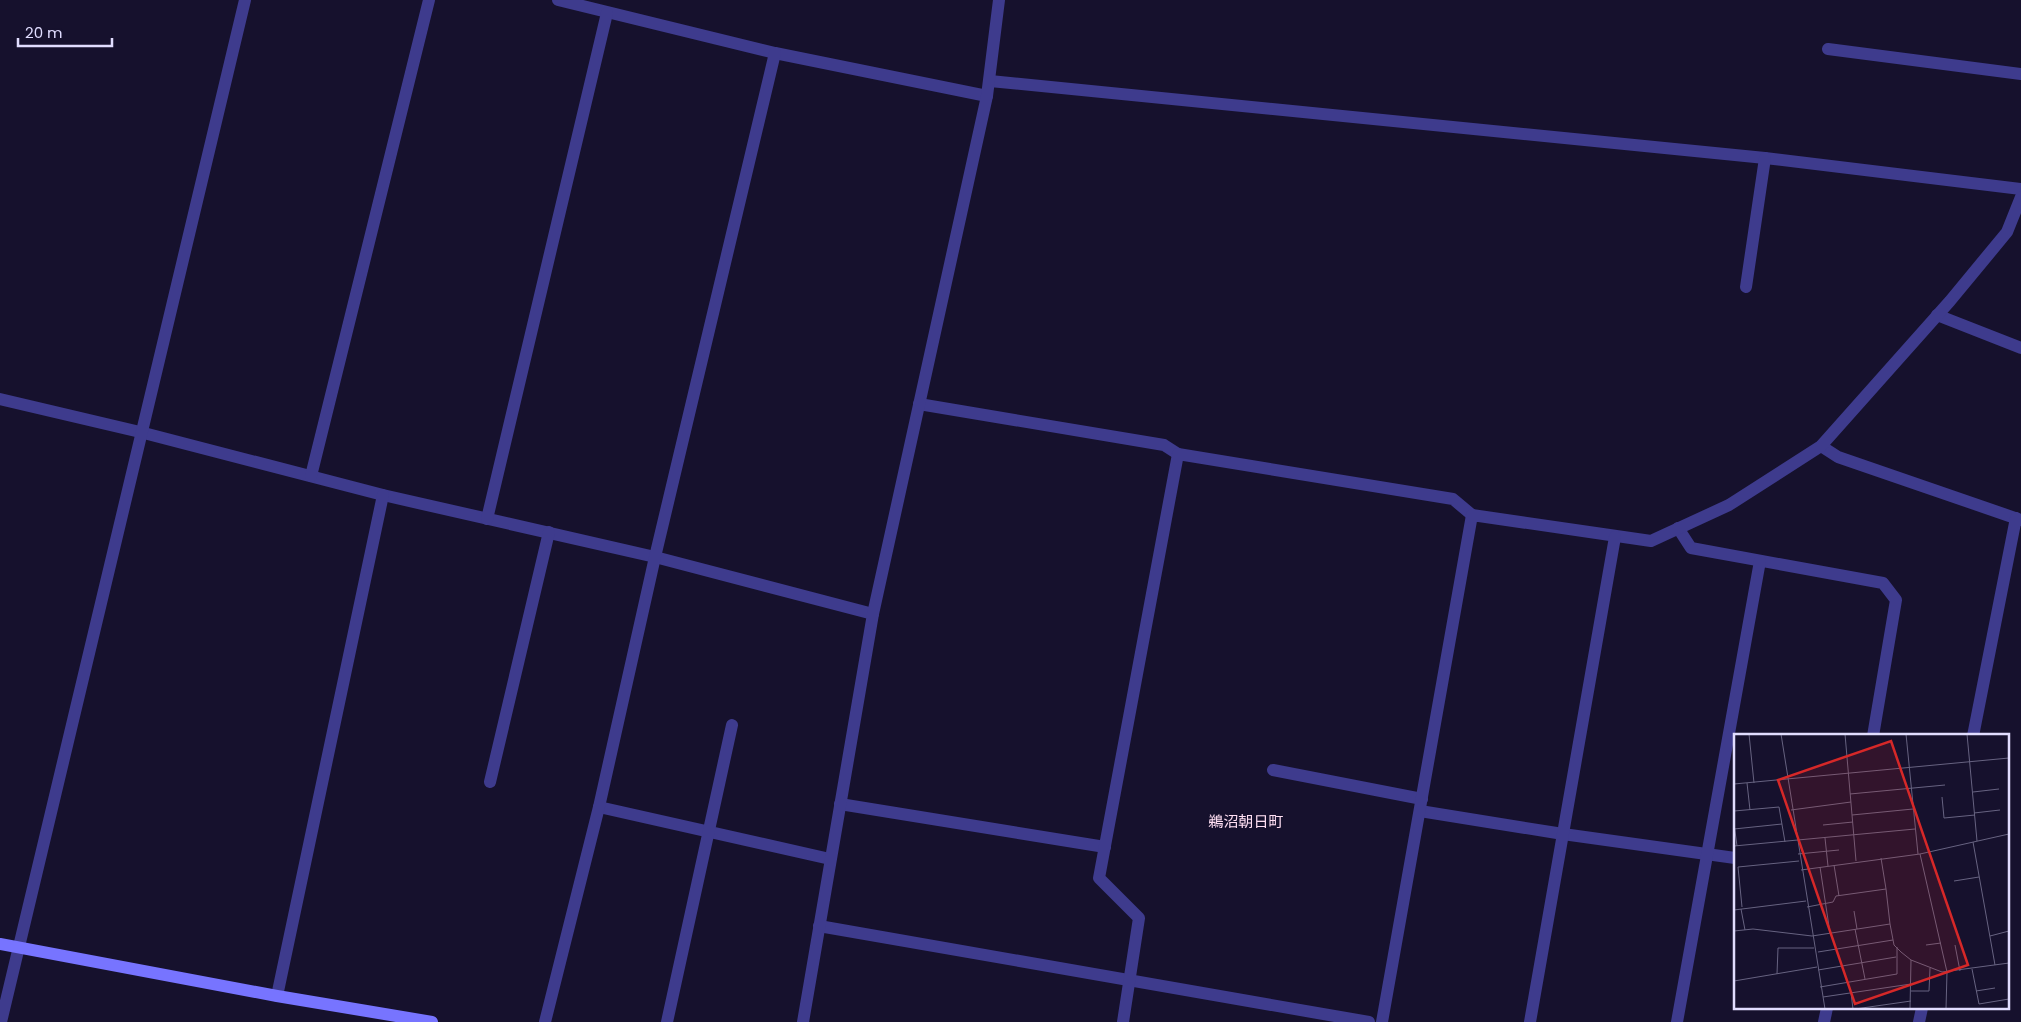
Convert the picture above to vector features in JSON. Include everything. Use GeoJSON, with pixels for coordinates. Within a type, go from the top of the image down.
{"type":"FeatureCollection","features":[{"type":"Feature","properties":{"kind":"street"},"geometry":{"type":"LineString","coordinates":[[1,1022],[244,0]]}},
{"type":"Feature","properties":{"kind":"street"},"geometry":{"type":"LineString","coordinates":[[311,476],[429,0]]}},
{"type":"Feature","properties":{"kind":"street"},"geometry":{"type":"LineString","coordinates":[[558,0],[775,53],[987,96]]}},
{"type":"Feature","properties":{"kind":"street"},"geometry":{"type":"LineString","coordinates":[[803,1022],[873,614],[987,96],[999,0]]}},
{"type":"Feature","properties":{"kind":"street"},"geometry":{"type":"LineString","coordinates":[[487,519],[607,13]]}},
{"type":"Feature","properties":{"kind":"street"},"geometry":{"type":"LineString","coordinates":[[1828,49],[2021,74]]}},
{"type":"Feature","properties":{"kind":"street"},"geometry":{"type":"LineString","coordinates":[[545,1022],[599,807],[655,557],[775,53]]}},
{"type":"Feature","properties":{"kind":"street"},"geometry":{"type":"LineString","coordinates":[[990,81],[1765,158],[2021,189]]}},
{"type":"Feature","properties":{"kind":"street"},"geometry":{"type":"LineString","coordinates":[[1746,287],[1765,158]]}},
{"type":"Feature","properties":{"kind":"street"},"geometry":{"type":"LineString","coordinates":[[919,404],[1164,446],[1178,454],[1453,499],[1472,515],[1651,541],[1729,505],[1821,446],[1937,315],[2007,232],[2021,197]]}},
{"type":"Feature","properties":{"kind":"street"},"geometry":{"type":"LineString","coordinates":[[1937,315],[2021,348]]}},
{"type":"Feature","properties":{"kind":"street"},"geometry":{"type":"LineString","coordinates":[[0,399],[140,432],[383,495],[655,557],[873,614]]}},
{"type":"Feature","properties":{"kind":"street"},"geometry":{"type":"LineString","coordinates":[[1821,446],[1838,457],[2018,519],[1973,734]]}},
{"type":"Feature","properties":{"kind":"street"},"geometry":{"type":"LineString","coordinates":[[1123,1022],[1139,918],[1098,878],[1178,454]]}},
{"type":"Feature","properties":{"kind":"street"},"geometry":{"type":"LineString","coordinates":[[277,996],[383,495]]}},
{"type":"Feature","properties":{"kind":"street"},"geometry":{"type":"LineString","coordinates":[[1382,1022],[1472,515]]}},
{"type":"Feature","properties":{"kind":"street"},"geometry":{"type":"LineString","coordinates":[[1678,528],[1691,548],[1882,583],[1896,600],[1873,734]]}},
{"type":"Feature","properties":{"kind":"street"},"geometry":{"type":"LineString","coordinates":[[490,782],[549,532]]}},
{"type":"Feature","properties":{"kind":"street"},"geometry":{"type":"LineString","coordinates":[[1530,1022],[1615,537]]}},
{"type":"Feature","properties":{"kind":"street"},"geometry":{"type":"LineString","coordinates":[[1677,1022],[1760,561]]}},
{"type":"Feature","properties":{"kind":"street"},"geometry":{"type":"LineString","coordinates":[[666,1022],[732,725]]}},
{"type":"Feature","properties":{"kind":"street"},"geometry":{"type":"LineString","coordinates":[[1273,770],[1421,805],[1563,834],[1734,858]]}},
{"type":"Feature","properties":{"kind":"street"},"geometry":{"type":"LineString","coordinates":[[840,804],[1105,847]]}},
{"type":"Feature","properties":{"kind":"street"},"geometry":{"type":"LineString","coordinates":[[599,807],[830,859]]}},
{"type":"Feature","properties":{"kind":"street"},"geometry":{"type":"LineString","coordinates":[[819,926],[1369,1022]]}},
{"type":"Feature","properties":{"kind":"street"},"geometry":{"type":"LineString","coordinates":[[0,944],[277,996],[432,1022]]}},
{"type":"Feature","properties":{"kind":"district","name":"鵜沼朝日町"},"geometry":{"type":"Point","coordinates":[1246,822]}}]}
